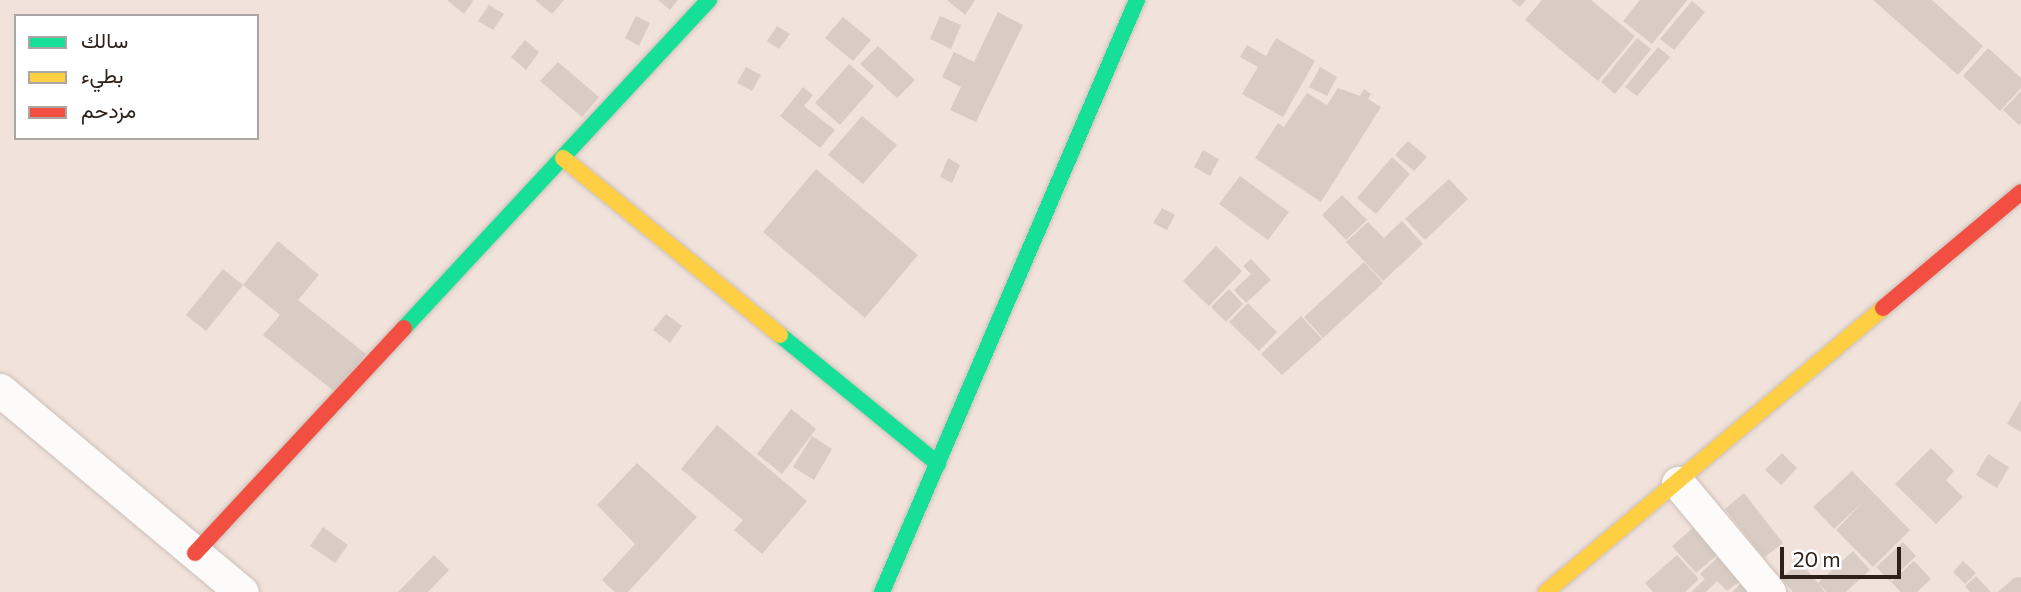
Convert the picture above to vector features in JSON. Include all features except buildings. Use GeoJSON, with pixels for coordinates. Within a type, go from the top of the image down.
{"type":"FeatureCollection","features":[{"type":"Feature","properties":{"kind":"street"},"geometry":{"type":"LineString","coordinates":[[195,553],[709,0]]}},
{"type":"Feature","properties":{"kind":"street"},"geometry":{"type":"LineString","coordinates":[[882,592],[1137,0]]}},
{"type":"Feature","properties":{"kind":"street"},"geometry":{"type":"LineString","coordinates":[[563,158],[938,464]]}},
{"type":"Feature","properties":{"kind":"street"},"geometry":{"type":"LineString","coordinates":[[1546,592],[2021,192]]}},
{"type":"Feature","properties":{"kind":"street"},"geometry":{"type":"LineString","coordinates":[[0,390],[242,592]]}},
{"type":"Feature","properties":{"kind":"street"},"geometry":{"type":"LineString","coordinates":[[1678,483],[1769,592]]}},
{"type":"Feature","properties":{"kind":"traffic: fast"},"geometry":{"type":"LineString","coordinates":[[404,328],[709,0]]}},
{"type":"Feature","properties":{"kind":"traffic: fast"},"geometry":{"type":"LineString","coordinates":[[882,592],[1137,0]]}},
{"type":"Feature","properties":{"kind":"traffic: fast"},"geometry":{"type":"LineString","coordinates":[[780,335],[938,464]]}},
{"type":"Feature","properties":{"kind":"traffic: slow"},"geometry":{"type":"LineString","coordinates":[[563,158],[780,335]]}},
{"type":"Feature","properties":{"kind":"traffic: slow"},"geometry":{"type":"LineString","coordinates":[[1546,592],[1883,308]]}},
{"type":"Feature","properties":{"kind":"traffic: jam"},"geometry":{"type":"LineString","coordinates":[[1883,308],[2021,192]]}},
{"type":"Feature","properties":{"kind":"traffic: jam"},"geometry":{"type":"LineString","coordinates":[[195,553],[404,328]]}}]}
